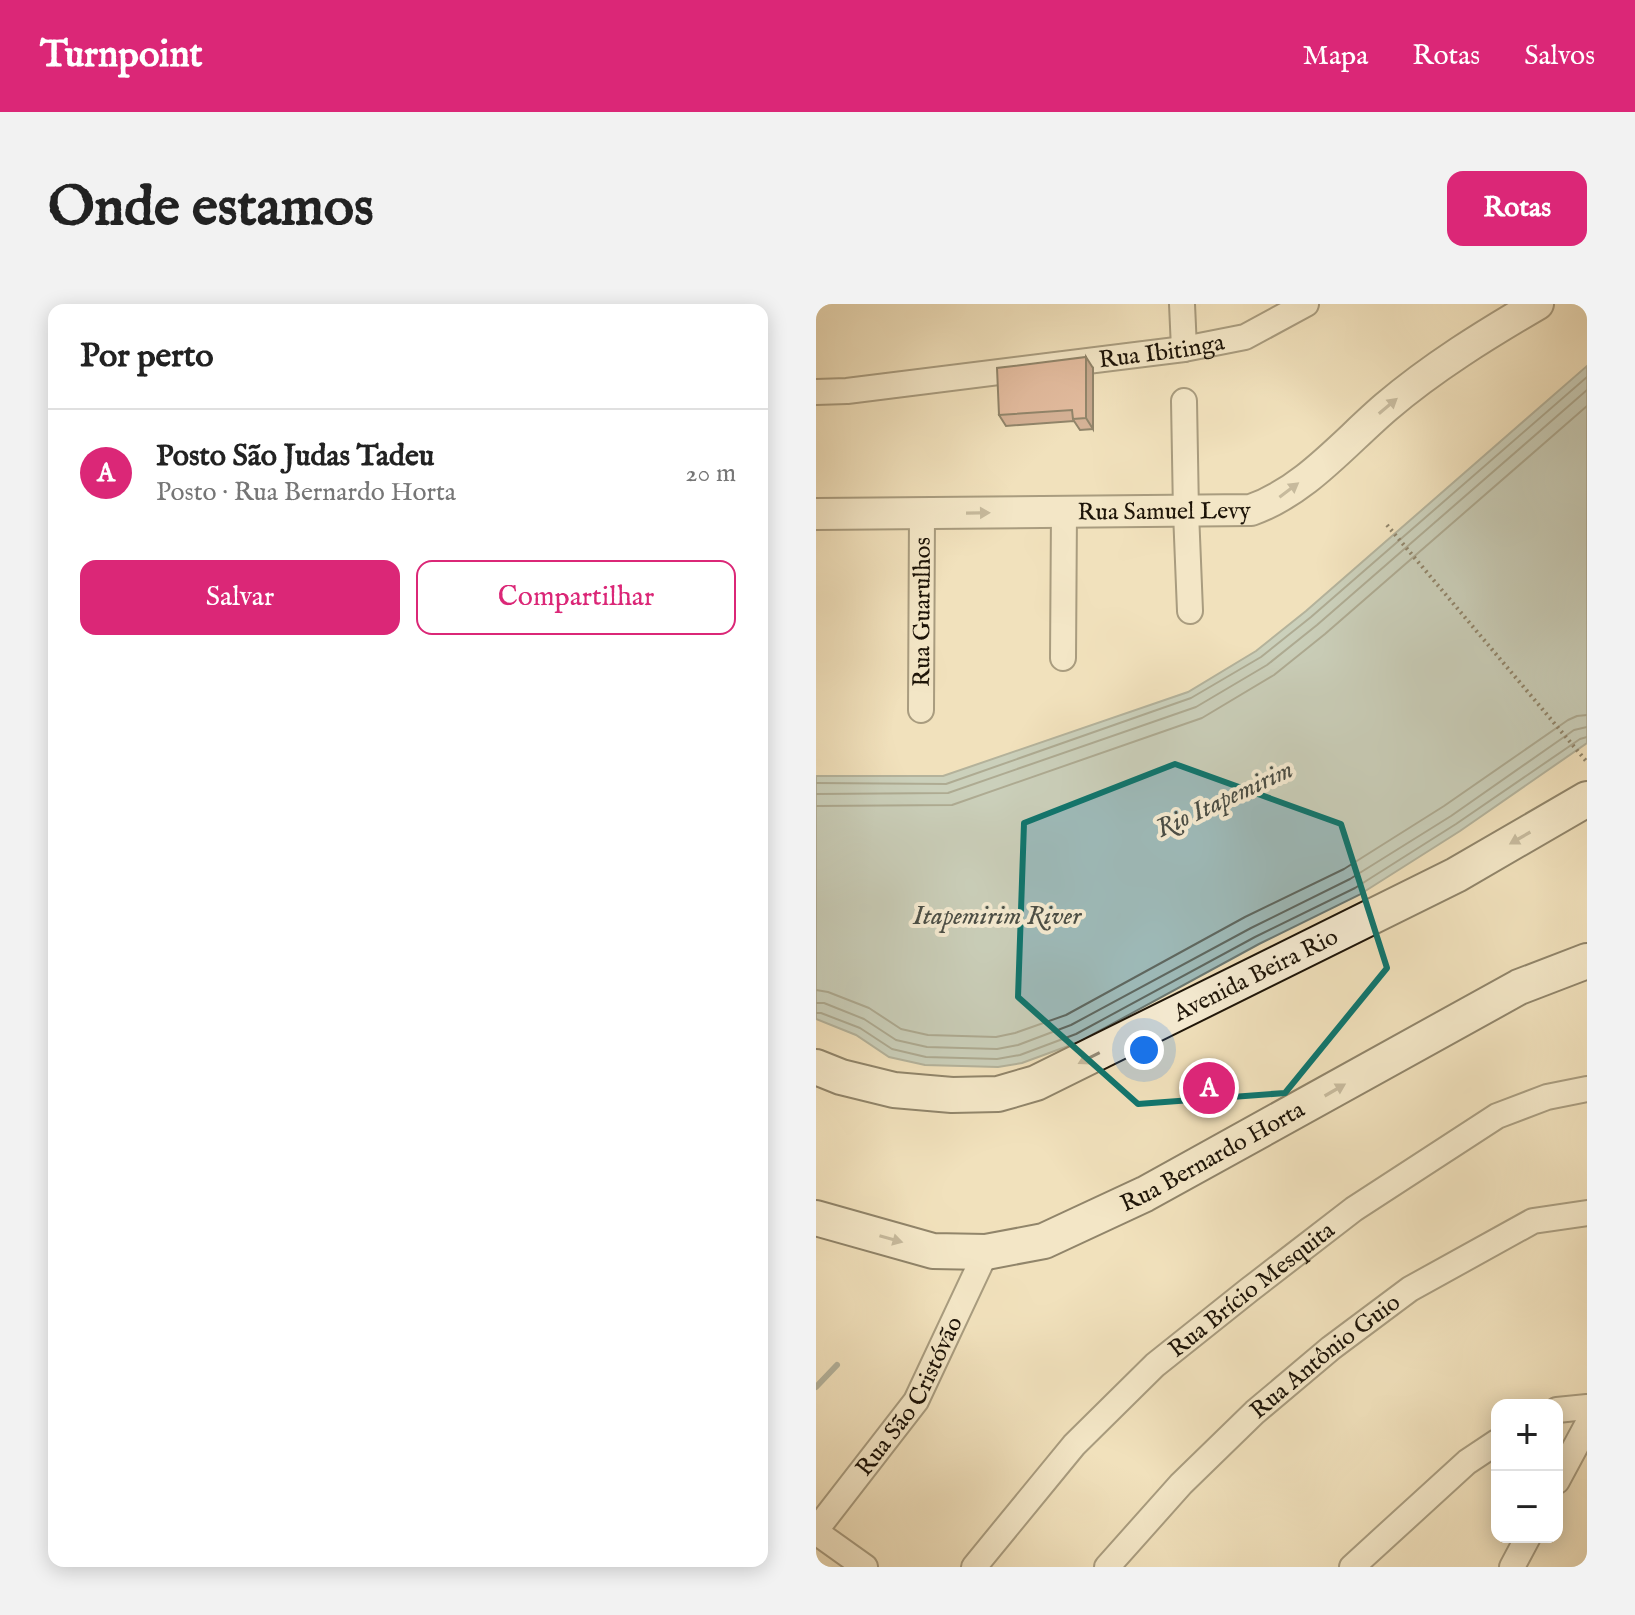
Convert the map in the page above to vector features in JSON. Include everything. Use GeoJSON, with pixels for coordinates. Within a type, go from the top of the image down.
{"type":"FeatureCollection","features":[{"type":"Feature","properties":{"kind":"main road","name":"Avenida Beira Rio"},"geometry":{"type":"LineString","coordinates":[[816,1067],[841,1077],[894,1090],[952,1095],[998,1094],[1036,1083],[1456,875],[1587,799]]}},
{"type":"Feature","properties":{"kind":"main road","name":"Rua Bernardo Horta"},"geometry":{"type":"LineString","coordinates":[[816,1218],[933,1251],[986,1252],[1044,1241],[1145,1194],[1519,987],[1587,961]]}},
{"type":"Feature","properties":{"kind":"street"},"geometry":{"type":"LineString","coordinates":[[1182,304],[1184,349]]}},
{"type":"Feature","properties":{"kind":"street","name":"Rua Ibitinga"},"geometry":{"type":"LineString","coordinates":[[816,392],[863,389],[1184,349],[1245,337],[1306,304]]}},
{"type":"Feature","properties":{"kind":"street","name":"Rua Samuel Levy"},"geometry":{"type":"LineString","coordinates":[[816,514],[1251,510],[1273,502],[1330,459],[1386,407],[1433,370],[1538,304]]}},
{"type":"Feature","properties":{"kind":"street"},"geometry":{"type":"LineString","coordinates":[[1184,401],[1190,611]]}},
{"type":"Feature","properties":{"kind":"street"},"geometry":{"type":"LineString","coordinates":[[1063,658],[1064,511]]}},
{"type":"Feature","properties":{"kind":"street","name":"Rua Guarulhos"},"geometry":{"type":"LineString","coordinates":[[921,710],[922,514]]}},
{"type":"Feature","properties":{"kind":"street","name":"Rua Brício Mesquita"},"geometry":{"type":"LineString","coordinates":[[974,1567],[1074,1445],[1155,1365],[1249,1290],[1354,1209],[1497,1116],[1547,1097],[1587,1089]]}},
{"type":"Feature","properties":{"kind":"street","name":"Rua Antônio Guio"},"geometry":{"type":"LineString","coordinates":[[1107,1567],[1181,1484],[1255,1412],[1331,1348],[1399,1297],[1533,1221],[1587,1213]]}},
{"type":"Feature","properties":{"kind":"street","name":"Rua São Cristóvão"},"geometry":{"type":"LineString","coordinates":[[816,1531],[916,1401],[986,1252]]}},
{"type":"Feature","properties":{"kind":"street"},"geometry":{"type":"LineString","coordinates":[[1563,1409],[1587,1407]]}},
{"type":"Feature","properties":{"kind":"street"},"geometry":{"type":"LineString","coordinates":[[1562,1471],[1587,1425]]}},
{"type":"Feature","properties":{"kind":"street"},"geometry":{"type":"LineString","coordinates":[[1352,1567],[1467,1462],[1491,1446]]}},
{"type":"Feature","properties":{"kind":"street"},"geometry":{"type":"LineString","coordinates":[[816,1531],[865,1567]]}},
{"type":"Feature","properties":{"kind":"street"},"geometry":{"type":"LineString","coordinates":[[1512,1567],[1525,1543]]}},
{"type":"Feature","properties":{"kind":"path"},"geometry":{"type":"LineString","coordinates":[[1387,525],[1587,762]]}},
{"type":"Feature","properties":{"kind":"highlighted area"},"geometry":{"type":"Polygon","coordinates":[[[1175,764],[1341,824],[1387,968],[1285,1093],[1138,1104],[1018,997],[1024,823],[1175,764]]]}},
{"type":"Feature","properties":{"kind":"water","name":"Itapemirim River"},"geometry":{"type":"Polygon","coordinates":[[[1587,366],[1587,743],[1460,831],[1359,895],[1259,944],[1079,1042],[1022,1063],[998,1067],[925,1065],[889,1057],[856,1035],[816,1019],[816,776],[943,776],[1188,692],[1256,651],[1306,611],[1587,366]]]}},
{"type":"Feature","properties":{"kind":"building"},"geometry":{"type":"Polygon","coordinates":[[[1086,357],[1086,418],[1073,419],[1072,410],[999,415],[997,368],[1086,357]]]}},
{"type":"Feature","properties":{"kind":"waterway"},"geometry":{"type":"LineString","coordinates":[[816,1387],[837,1365]]}},
{"type":"Feature","properties":{"kind":"place","name":"Posto São Judas Tadeu"},"geometry":{"type":"Point","coordinates":[1209,1088]}},
{"type":"Feature","properties":{"kind":"water label","name":"Rio Itapemirim"},"geometry":{"type":"Point","coordinates":[1224,798]}}]}
